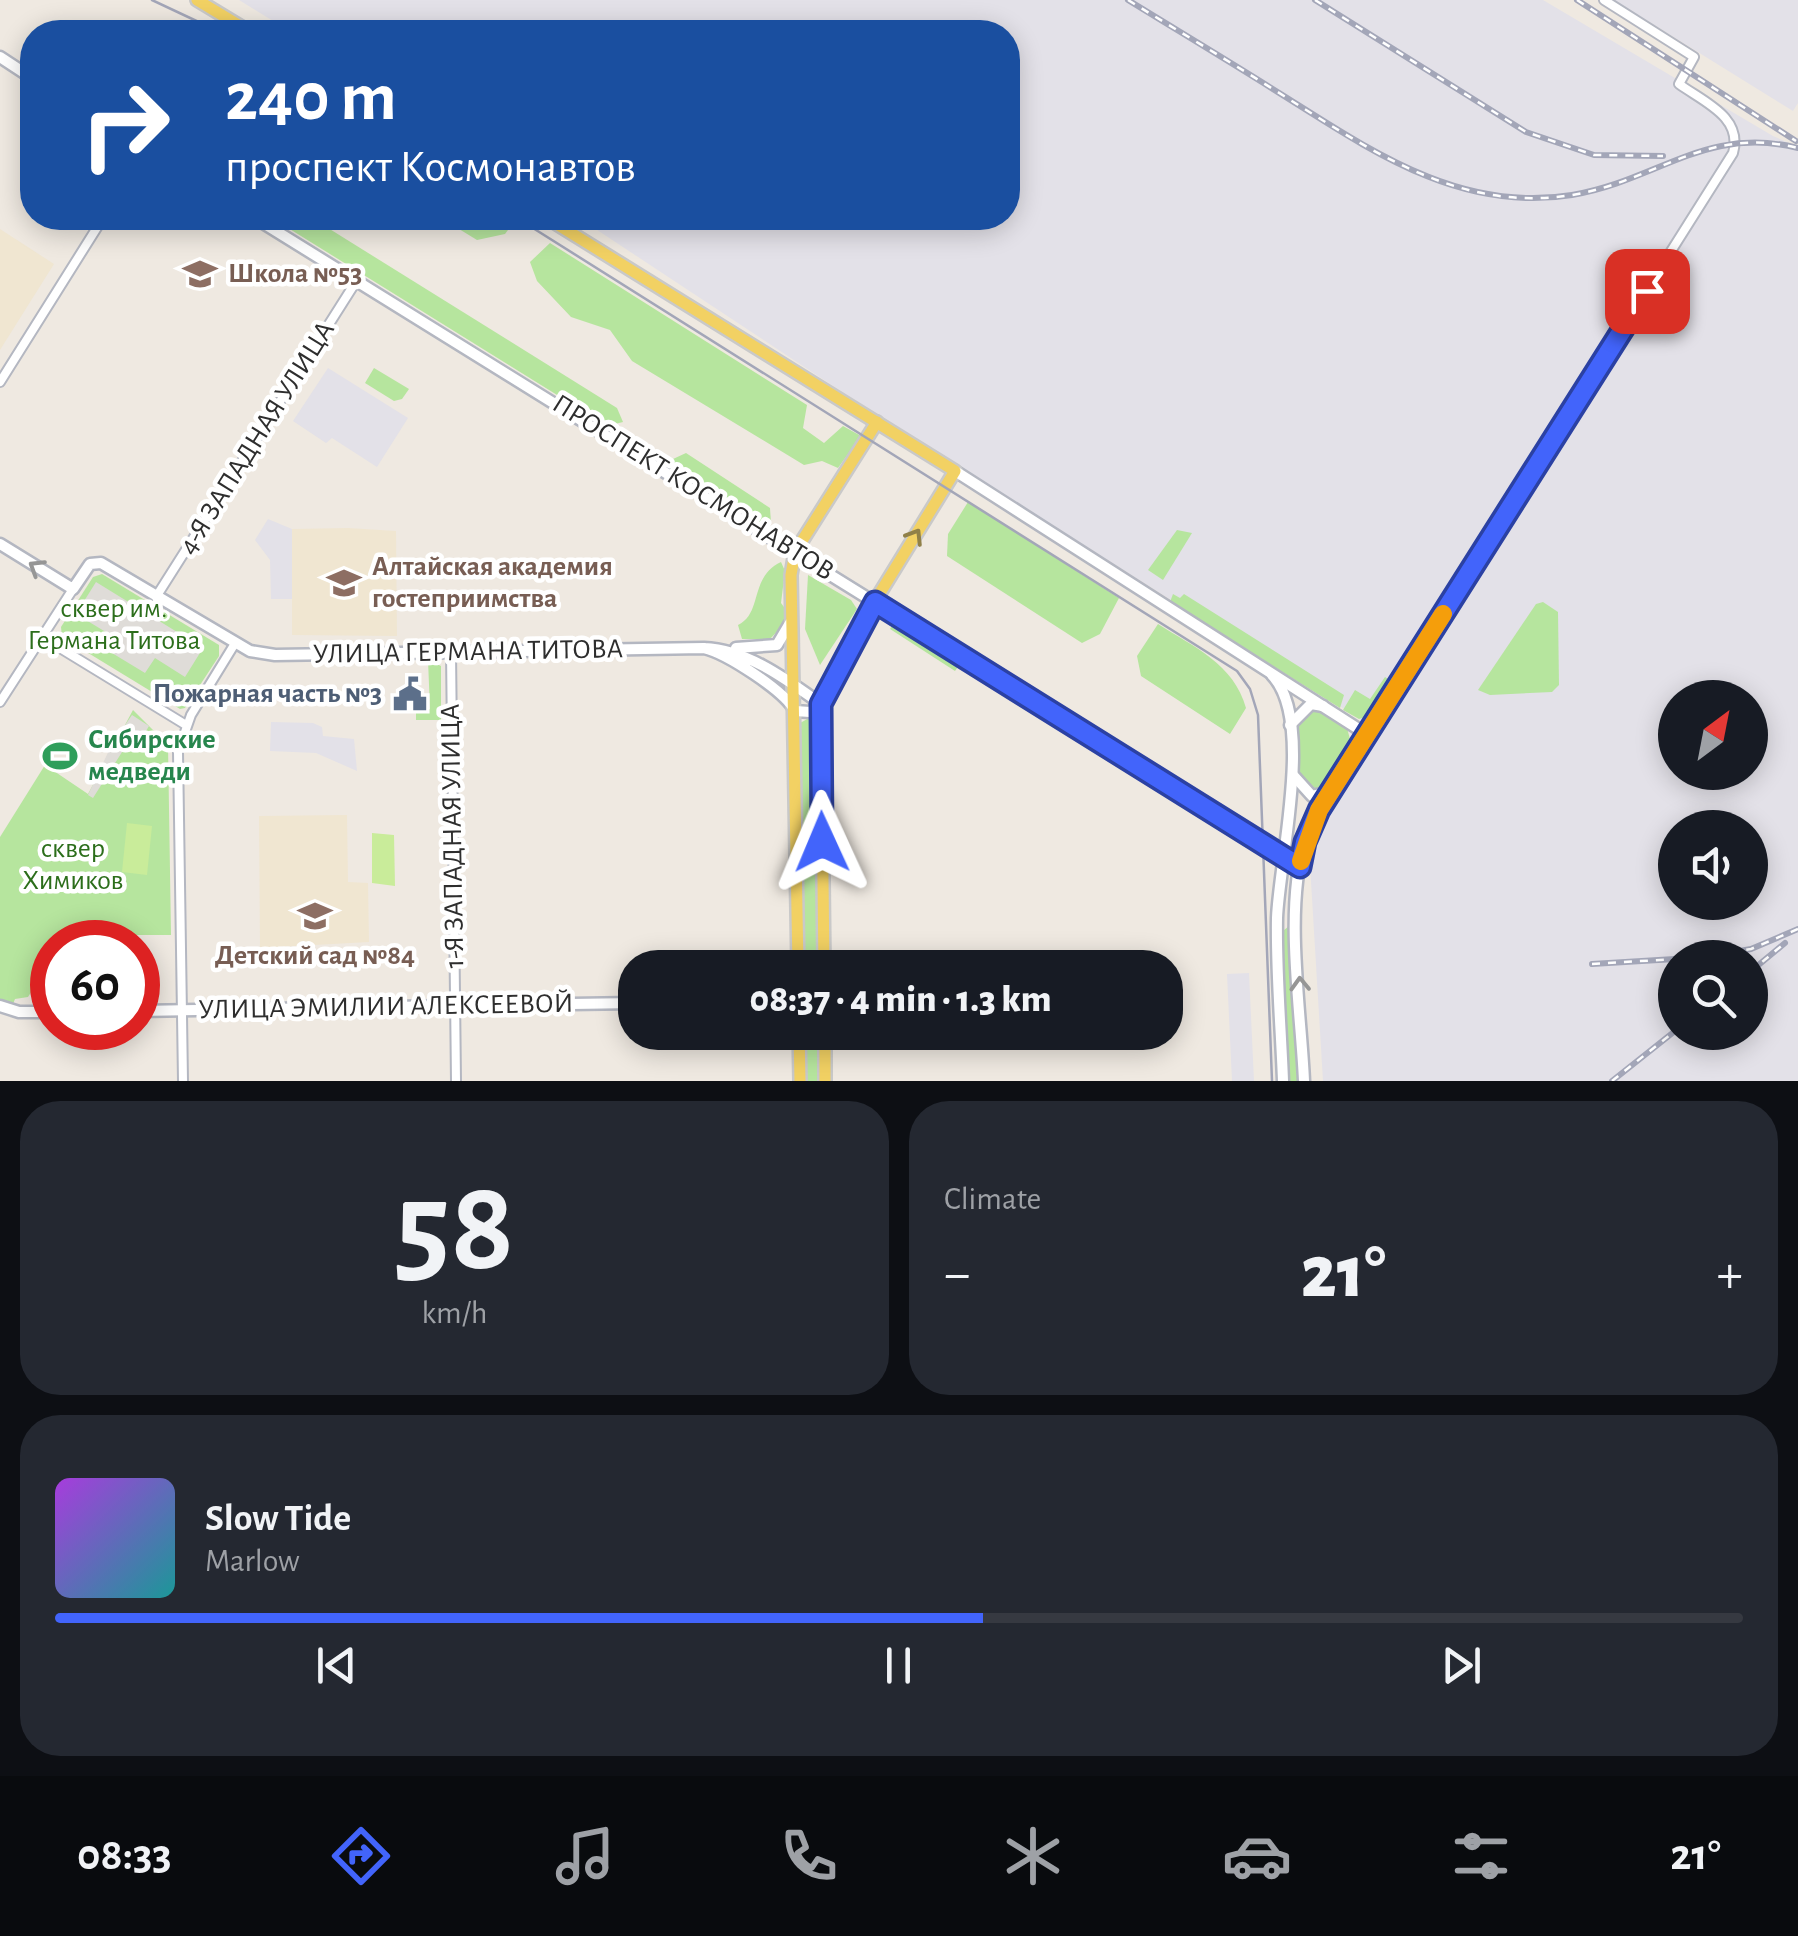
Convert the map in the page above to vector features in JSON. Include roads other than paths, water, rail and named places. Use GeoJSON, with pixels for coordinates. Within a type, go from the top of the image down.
{"type":"FeatureCollection","features":[{"type":"Feature","properties":{"kind":"main road"},"geometry":{"type":"LineString","coordinates":[[198,0],[230,20]]}},
{"type":"Feature","properties":{"kind":"main road"},"geometry":{"type":"LineString","coordinates":[[566,230],[955,471],[837,666],[821,704],[824,950]]}},
{"type":"Feature","properties":{"kind":"main road"},"geometry":{"type":"LineString","coordinates":[[798,950],[791,575],[795,552],[876,422]]}},
{"type":"Feature","properties":{"kind":"main road"},"geometry":{"type":"LineString","coordinates":[[799,1050],[800,1081]]}},
{"type":"Feature","properties":{"kind":"main road"},"geometry":{"type":"LineString","coordinates":[[825,1050],[825,1081]]}},
{"type":"Feature","properties":{"kind":"street"},"geometry":{"type":"LineString","coordinates":[[1304,1081],[1298,923],[1300,867],[1311,826],[1730,160],[1736,141],[1732,126],[1679,84],[1694,57],[1604,0]]}},
{"type":"Feature","properties":{"kind":"street"},"geometry":{"type":"LineString","coordinates":[[0,382],[95,230]]}},
{"type":"Feature","properties":{"kind":"street","name":"ПРОСПЕКТ КОСМОНАВТОВ"},"geometry":{"type":"LineString","coordinates":[[274,230],[1300,867]]}},
{"type":"Feature","properties":{"kind":"street","name":"4-Я ЗАПАДНАЯ УЛИЦА"},"geometry":{"type":"LineString","coordinates":[[156,597],[358,279]]}},
{"type":"Feature","properties":{"kind":"street"},"geometry":{"type":"LineString","coordinates":[[955,471],[1357,725],[1362,741]]}},
{"type":"Feature","properties":{"kind":"street"},"geometry":{"type":"LineString","coordinates":[[0,544],[73,589]]}},
{"type":"Feature","properties":{"kind":"street","name":"УЛИЦА ГЕРМАНА ТИТОВА"},"geometry":{"type":"LineString","coordinates":[[0,702],[94,562],[234,645],[275,655],[721,649]]}},
{"type":"Feature","properties":{"kind":"street"},"geometry":{"type":"LineString","coordinates":[[721,649],[777,645],[784,638],[794,612]]}},
{"type":"Feature","properties":{"kind":"street"},"geometry":{"type":"LineString","coordinates":[[42,636],[186,725]]}},
{"type":"Feature","properties":{"kind":"street"},"geometry":{"type":"LineString","coordinates":[[183,1081],[178,752],[186,725],[234,645]]}},
{"type":"Feature","properties":{"kind":"street"},"geometry":{"type":"LineString","coordinates":[[704,648],[721,653],[773,689],[795,711],[810,712],[821,704],[741,654],[721,649]]}},
{"type":"Feature","properties":{"kind":"street","name":"1-Я ЗАПАДНАЯ УЛИЦА"},"geometry":{"type":"LineString","coordinates":[[451,652],[456,1081]]}},
{"type":"Feature","properties":{"kind":"street"},"geometry":{"type":"LineString","coordinates":[[1253,658],[1284,694],[1289,726],[1291,826],[1283,856],[1277,923],[1283,1081]]}},
{"type":"Feature","properties":{"kind":"street"},"geometry":{"type":"LineString","coordinates":[[1289,726],[1310,704],[1329,707]]}},
{"type":"Feature","properties":{"kind":"street"},"geometry":{"type":"LineString","coordinates":[[1291,769],[1306,793],[1319,796],[1330,792]]}},
{"type":"Feature","properties":{"kind":"street"},"geometry":{"type":"LineString","coordinates":[[1277,923],[1298,923]]}},
{"type":"Feature","properties":{"kind":"street","name":"УЛИЦА ЭМИЛИИ АЛЕКСЕЕВОЙ"},"geometry":{"type":"LineString","coordinates":[[160,1011],[618,1003]]}},
{"type":"Feature","properties":{"kind":"street"},"geometry":{"type":"LineString","coordinates":[[0,1007],[30,1010]]}},
{"type":"Feature","properties":{"kind":"tram line"},"geometry":{"type":"LineString","coordinates":[[152,0],[194,20]]}},
{"type":"Feature","properties":{"kind":"tram line"},"geometry":{"type":"LineString","coordinates":[[536,230],[1237,671],[1250,689],[1258,715],[1272,1081]]}},
{"type":"Feature","properties":{"kind":"railway"},"geometry":{"type":"LineString","coordinates":[[1128,0],[1385,157],[1456,186],[1493,195],[1572,195],[1630,179],[1708,149],[1736,144],[1798,148]]}},
{"type":"Feature","properties":{"kind":"railway"},"geometry":{"type":"LineString","coordinates":[[1315,0],[1526,132],[1594,155],[1663,156]]}},
{"type":"Feature","properties":{"kind":"railway"},"geometry":{"type":"LineString","coordinates":[[1577,0],[1796,141]]}},
{"type":"Feature","properties":{"kind":"railway"},"geometry":{"type":"LineString","coordinates":[[1768,942],[1798,929]]}},
{"type":"Feature","properties":{"kind":"railway"},"geometry":{"type":"LineString","coordinates":[[1768,957],[1785,943]]}},
{"type":"Feature","properties":{"kind":"railway"},"geometry":{"type":"LineString","coordinates":[[1592,964],[1658,960]]}},
{"type":"Feature","properties":{"kind":"railway"},"geometry":{"type":"LineString","coordinates":[[1612,1081],[1658,1044]]}},
{"type":"Feature","properties":{"kind":"place","name":"Школа №53"},"geometry":{"type":"Point","coordinates":[200,274]}},
{"type":"Feature","properties":{"kind":"place","name":"Алтайская академия гостеприимства"},"geometry":{"type":"Point","coordinates":[344,583]}},
{"type":"Feature","properties":{"kind":"place","name":"Пожарная часть №3"},"geometry":{"type":"Point","coordinates":[410,694]}},
{"type":"Feature","properties":{"kind":"place","name":"Сибирские медведи"},"geometry":{"type":"Point","coordinates":[60,756]}},
{"type":"Feature","properties":{"kind":"place","name":"Детский сад №84"},"geometry":{"type":"Point","coordinates":[315,916]}},
{"type":"Feature","properties":{"kind":"park label","name":"сквер им. Германа Титова"},"geometry":{"type":"Point","coordinates":[114,625]}},
{"type":"Feature","properties":{"kind":"park label","name":"сквер Химиков"},"geometry":{"type":"Point","coordinates":[73,865]}}]}
